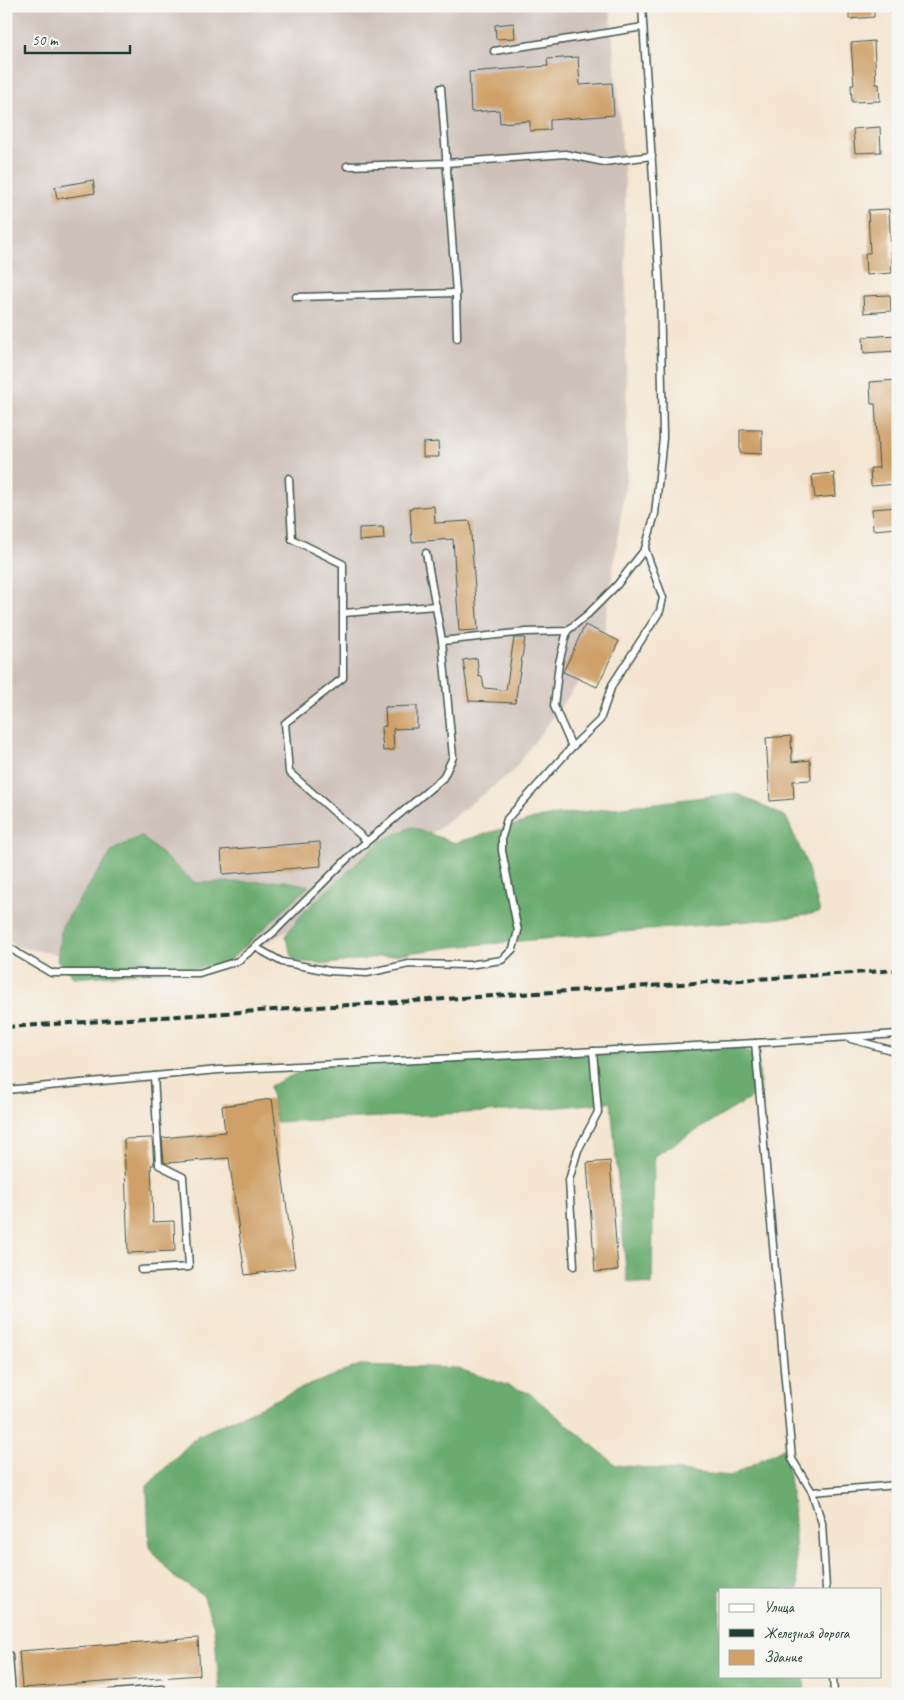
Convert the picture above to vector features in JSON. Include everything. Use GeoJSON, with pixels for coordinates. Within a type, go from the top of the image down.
{"type":"FeatureCollection","features":[{"type":"Feature","properties":{"kind":"street"},"geometry":{"type":"LineString","coordinates":[[897,6],[898,12]]}},
{"type":"Feature","properties":{"kind":"lane"},"geometry":{"type":"LineString","coordinates":[[442,641],[526,632],[567,631],[588,614],[617,585],[645,549],[655,514],[663,438],[660,289],[642,6]]}},
{"type":"Feature","properties":{"kind":"lane"},"geometry":{"type":"LineString","coordinates":[[494,51],[643,27]]}},
{"type":"Feature","properties":{"kind":"lane"},"geometry":{"type":"LineString","coordinates":[[441,88],[456,293],[457,338]]}},
{"type":"Feature","properties":{"kind":"lane"},"geometry":{"type":"LineString","coordinates":[[347,166],[446,163],[565,154],[604,162],[652,156]]}},
{"type":"Feature","properties":{"kind":"lane"},"geometry":{"type":"LineString","coordinates":[[296,297],[456,293]]}},
{"type":"Feature","properties":{"kind":"lane"},"geometry":{"type":"LineString","coordinates":[[290,478],[292,539],[343,564],[343,678],[285,723],[289,772],[367,841]]}},
{"type":"Feature","properties":{"kind":"lane"},"geometry":{"type":"LineString","coordinates":[[255,947],[282,962],[329,971],[366,973],[409,964],[468,965],[502,960],[513,949],[518,931],[502,851],[502,837],[507,819],[572,747],[600,720],[612,685],[660,611],[663,598],[645,549]]}},
{"type":"Feature","properties":{"kind":"lane"},"geometry":{"type":"LineString","coordinates":[[6,945],[51,972],[61,973],[199,973],[238,961],[274,932],[352,854],[443,778],[453,757],[442,641],[426,553]]}},
{"type":"Feature","properties":{"kind":"lane"},"geometry":{"type":"LineString","coordinates":[[343,613],[436,606]]}},
{"type":"Feature","properties":{"kind":"lane"},"geometry":{"type":"LineString","coordinates":[[567,631],[554,706],[572,747]]}},
{"type":"Feature","properties":{"kind":"lane"},"geometry":{"type":"LineString","coordinates":[[6,1090],[154,1076],[314,1065],[898,1034]]}},
{"type":"Feature","properties":{"kind":"lane"},"geometry":{"type":"LineString","coordinates":[[846,1037],[898,1052]]}},
{"type":"Feature","properties":{"kind":"lane"},"geometry":{"type":"LineString","coordinates":[[755,1043],[792,1459],[812,1492],[822,1523],[826,1588]]}},
{"type":"Feature","properties":{"kind":"lane"},"geometry":{"type":"LineString","coordinates":[[574,1266],[569,1180],[578,1150],[598,1112],[593,1051]]}},
{"type":"Feature","properties":{"kind":"lane"},"geometry":{"type":"LineString","coordinates":[[141,1270],[189,1267],[183,1177],[159,1165],[154,1076]]}},
{"type":"Feature","properties":{"kind":"lane"},"geometry":{"type":"LineString","coordinates":[[812,1492],[898,1485]]}},
{"type":"Feature","properties":{"kind":"lane"},"geometry":{"type":"LineString","coordinates":[[9,1655],[12,1694]]}},
{"type":"Feature","properties":{"kind":"lane"},"geometry":{"type":"LineString","coordinates":[[833,1678],[834,1694]]}},
{"type":"Feature","properties":{"kind":"lane"},"geometry":{"type":"LineString","coordinates":[[102,1694],[162,1689],[163,1694]]}},
{"type":"Feature","properties":{"kind":"shaded area"},"geometry":{"type":"Polygon","coordinates":[[[6,6],[610,6],[625,181],[627,473],[601,653],[512,772],[353,894],[256,948],[112,965],[14,946],[6,936],[6,6]]]}},
{"type":"Feature","properties":{"kind":"green space"},"geometry":{"type":"Polygon","coordinates":[[[736,793],[786,817],[806,862],[820,912],[795,917],[452,947],[328,964],[294,961],[285,936],[302,914],[381,841],[412,827],[455,843],[541,817],[736,793]]]}},
{"type":"Feature","properties":{"kind":"green space"},"geometry":{"type":"Polygon","coordinates":[[[141,836],[195,883],[285,881],[309,886],[224,966],[74,978],[57,960],[62,926],[113,850],[141,836]]]}},
{"type":"Feature","properties":{"kind":"green space"},"geometry":{"type":"Polygon","coordinates":[[[744,1048],[758,1061],[761,1092],[654,1156],[652,1285],[627,1281],[611,1102],[529,1110],[276,1122],[270,1086],[314,1065],[744,1048]]]}},
{"type":"Feature","properties":{"kind":"green space"},"geometry":{"type":"Polygon","coordinates":[[[360,1365],[457,1368],[529,1393],[616,1465],[731,1476],[785,1447],[793,1507],[798,1588],[719,1588],[719,1678],[804,1678],[805,1694],[220,1694],[214,1627],[203,1595],[174,1577],[149,1547],[147,1486],[197,1436],[295,1391],[360,1365]]]}},
{"type":"Feature","properties":{"kind":"building"},"geometry":{"type":"Polygon","coordinates":[[[849,6],[874,6],[874,17],[849,19],[849,6]]]}},
{"type":"Feature","properties":{"kind":"building"},"geometry":{"type":"Polygon","coordinates":[[[514,23],[515,38],[496,39],[495,25],[514,23]]]}},
{"type":"Feature","properties":{"kind":"building"},"geometry":{"type":"Polygon","coordinates":[[[874,41],[876,84],[879,84],[880,101],[852,102],[851,85],[854,85],[851,43],[874,41]]]}},
{"type":"Feature","properties":{"kind":"building"},"geometry":{"type":"Polygon","coordinates":[[[578,57],[580,85],[612,83],[614,115],[550,120],[550,130],[530,131],[530,121],[500,123],[499,110],[471,112],[469,72],[548,66],[547,59],[578,57]]]}},
{"type":"Feature","properties":{"kind":"building"},"geometry":{"type":"Polygon","coordinates":[[[880,127],[881,152],[855,153],[853,129],[880,127]]]}},
{"type":"Feature","properties":{"kind":"building"},"geometry":{"type":"Polygon","coordinates":[[[93,180],[95,193],[57,199],[55,187],[93,180]]]}},
{"type":"Feature","properties":{"kind":"building"},"geometry":{"type":"Polygon","coordinates":[[[889,209],[892,273],[866,275],[865,253],[870,253],[868,210],[889,209]]]}},
{"type":"Feature","properties":{"kind":"building"},"geometry":{"type":"Polygon","coordinates":[[[890,295],[891,311],[864,313],[863,296],[890,295]]]}},
{"type":"Feature","properties":{"kind":"building"},"geometry":{"type":"Polygon","coordinates":[[[896,335],[897,351],[864,353],[863,337],[896,335]]]}},
{"type":"Feature","properties":{"kind":"building"},"geometry":{"type":"Polygon","coordinates":[[[897,380],[898,484],[871,486],[870,468],[879,468],[875,404],[871,404],[870,382],[897,380]]]}},
{"type":"Feature","properties":{"kind":"building"},"geometry":{"type":"Polygon","coordinates":[[[740,430],[762,430],[762,454],[740,453],[740,430]]]}},
{"type":"Feature","properties":{"kind":"building"},"geometry":{"type":"Polygon","coordinates":[[[438,442],[439,457],[423,457],[423,443],[438,442]]]}},
{"type":"Feature","properties":{"kind":"building"},"geometry":{"type":"Polygon","coordinates":[[[834,473],[836,496],[815,498],[812,475],[834,473]]]}},
{"type":"Feature","properties":{"kind":"building"},"geometry":{"type":"Polygon","coordinates":[[[434,506],[435,523],[470,521],[478,630],[459,631],[453,539],[412,542],[410,508],[434,506]]]}},
{"type":"Feature","properties":{"kind":"building"},"geometry":{"type":"Polygon","coordinates":[[[898,507],[898,528],[873,530],[872,509],[898,507]]]}},
{"type":"Feature","properties":{"kind":"building"},"geometry":{"type":"Polygon","coordinates":[[[383,527],[384,539],[359,541],[359,528],[383,527]]]}},
{"type":"Feature","properties":{"kind":"building"},"geometry":{"type":"Polygon","coordinates":[[[585,625],[619,641],[597,687],[563,672],[585,625]]]}},
{"type":"Feature","properties":{"kind":"building"},"geometry":{"type":"Polygon","coordinates":[[[514,638],[525,638],[515,703],[469,701],[463,660],[477,658],[479,677],[482,676],[484,688],[506,690],[514,638]]]}},
{"type":"Feature","properties":{"kind":"building"},"geometry":{"type":"Polygon","coordinates":[[[417,706],[417,728],[393,729],[394,750],[383,751],[381,727],[386,726],[385,707],[417,706]]]}},
{"type":"Feature","properties":{"kind":"building"},"geometry":{"type":"Polygon","coordinates":[[[791,736],[792,762],[810,760],[811,780],[793,781],[794,799],[770,801],[766,738],[791,736]]]}},
{"type":"Feature","properties":{"kind":"building"},"geometry":{"type":"Polygon","coordinates":[[[320,842],[321,866],[223,874],[221,850],[320,842]]]}},
{"type":"Feature","properties":{"kind":"building"},"geometry":{"type":"Polygon","coordinates":[[[272,1099],[295,1268],[245,1275],[229,1158],[167,1163],[164,1162],[162,1138],[225,1132],[222,1106],[272,1099]]]}},
{"type":"Feature","properties":{"kind":"building"},"geometry":{"type":"Polygon","coordinates":[[[152,1138],[154,1165],[151,1165],[153,1222],[174,1221],[175,1251],[128,1253],[124,1139],[152,1138]]]}},
{"type":"Feature","properties":{"kind":"building"},"geometry":{"type":"Polygon","coordinates":[[[610,1161],[618,1270],[595,1272],[587,1163],[610,1161]]]}},
{"type":"Feature","properties":{"kind":"building"},"geometry":{"type":"Polygon","coordinates":[[[198,1638],[200,1675],[22,1688],[19,1651],[198,1638]]]}},
{"type":"Feature","properties":{"kind":"railway"},"geometry":{"type":"LineString","coordinates":[[6,1027],[898,970]]}}]}
